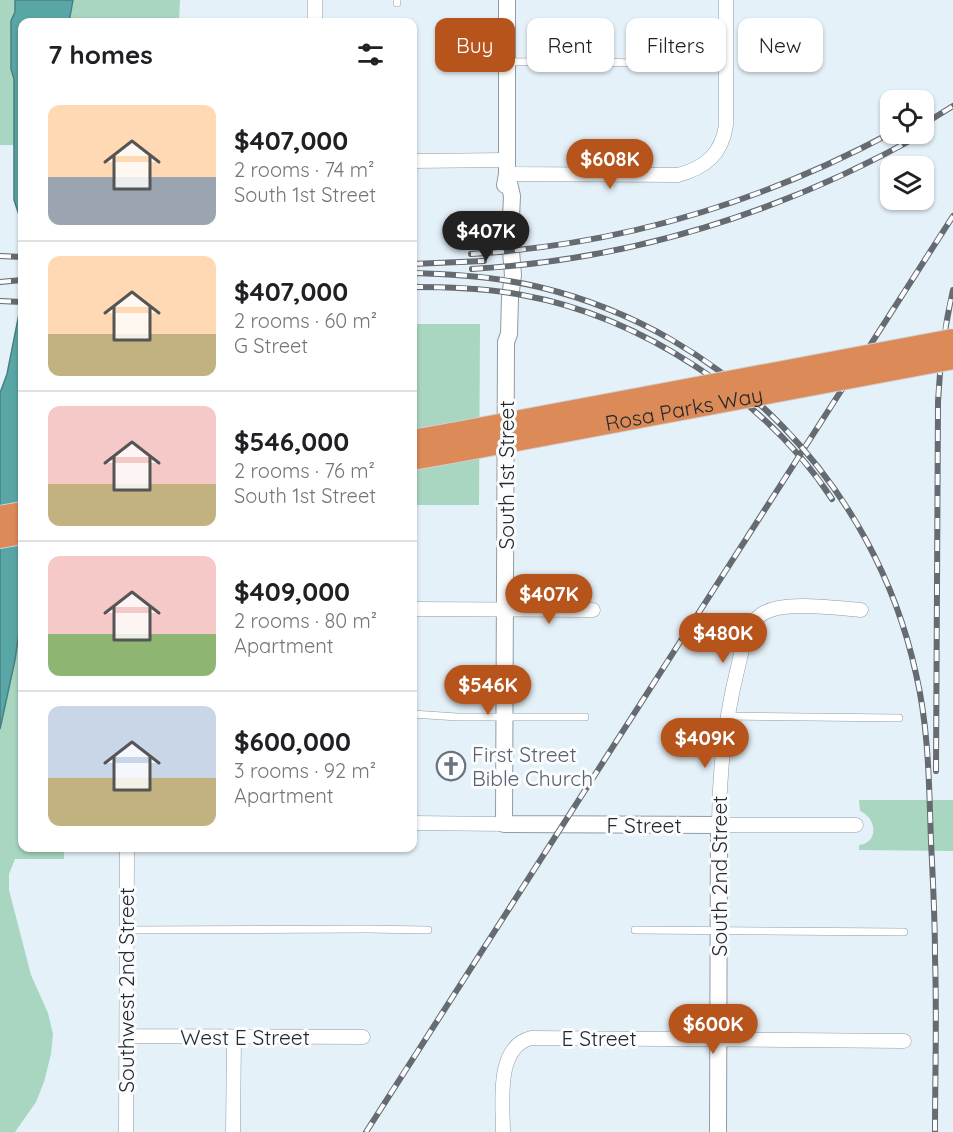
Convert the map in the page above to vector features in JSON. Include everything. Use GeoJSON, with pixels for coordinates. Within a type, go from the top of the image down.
{"type":"FeatureCollection","features":[{"type":"Feature","properties":{"kind":"highway","name":"Rosa Parks Way"},"geometry":{"type":"LineString","coordinates":[[417,457],[452,443],[953,339]]}},
{"type":"Feature","properties":{"kind":"highway","name":"Rosa Parks Way"},"geometry":{"type":"LineString","coordinates":[[417,441],[452,443],[953,358]]}},
{"type":"Feature","properties":{"kind":"highway"},"geometry":{"type":"LineString","coordinates":[[0,518],[18,514]]}},
{"type":"Feature","properties":{"kind":"highway"},"geometry":{"type":"LineString","coordinates":[[0,537],[18,534]]}},
{"type":"Feature","properties":{"kind":"street"},"geometry":{"type":"LineString","coordinates":[[315,0],[315,18]]}},
{"type":"Feature","properties":{"kind":"street","name":"South 1st Street"},"geometry":{"type":"LineString","coordinates":[[507,0],[507,18]]}},
{"type":"Feature","properties":{"kind":"street"},"geometry":{"type":"LineString","coordinates":[[726,0],[726,18]]}},
{"type":"Feature","properties":{"kind":"street","name":"South 1st Street"},"geometry":{"type":"LineString","coordinates":[[504,824],[506,342],[501,333],[504,274],[503,195],[507,167],[507,72]]}},
{"type":"Feature","properties":{"kind":"street"},"geometry":{"type":"LineString","coordinates":[[417,161],[678,175],[691,172],[703,165],[717,151],[724,135],[726,72]]}},
{"type":"Feature","properties":{"kind":"street","name":"South 2nd Street"},"geometry":{"type":"LineString","coordinates":[[718,1132],[720,768],[727,716],[741,657],[753,623],[763,613],[780,607],[861,610]]}},
{"type":"Feature","properties":{"kind":"street"},"geometry":{"type":"LineString","coordinates":[[417,609],[593,610]]}},
{"type":"Feature","properties":{"kind":"street"},"geometry":{"type":"LineString","coordinates":[[417,823],[504,824]]}},
{"type":"Feature","properties":{"kind":"street","name":"F Street"},"geometry":{"type":"LineString","coordinates":[[504,824],[856,825]]}},
{"type":"Feature","properties":{"kind":"street","name":"Southwest 2nd Street"},"geometry":{"type":"LineString","coordinates":[[126,1132],[127,852]]}},
{"type":"Feature","properties":{"kind":"street","name":"West E Street"},"geometry":{"type":"LineString","coordinates":[[127,1036],[363,1037]]}},
{"type":"Feature","properties":{"kind":"street"},"geometry":{"type":"LineString","coordinates":[[233,1132],[234,1037]]}},
{"type":"Feature","properties":{"kind":"street","name":"E Street"},"geometry":{"type":"LineString","coordinates":[[503,1132],[505,1069],[514,1048],[526,1040],[537,1038],[904,1041]]}},
{"type":"Feature","properties":{"kind":"lane"},"geometry":{"type":"LineString","coordinates":[[515,62],[626,62]]}},
{"type":"Feature","properties":{"kind":"lane"},"geometry":{"type":"LineString","coordinates":[[417,714],[458,717],[585,717]]}},
{"type":"Feature","properties":{"kind":"lane"},"geometry":{"type":"LineString","coordinates":[[727,716],[900,718]]}},
{"type":"Feature","properties":{"kind":"lane"},"geometry":{"type":"LineString","coordinates":[[126,930],[428,930]]}},
{"type":"Feature","properties":{"kind":"lane"},"geometry":{"type":"LineString","coordinates":[[635,930],[904,932]]}},
{"type":"Feature","properties":{"kind":"green space"},"geometry":{"type":"Polygon","coordinates":[[[0,0],[180,0],[179,18],[18,18],[18,145],[0,145],[0,0]]]}},
{"type":"Feature","properties":{"kind":"green space"},"geometry":{"type":"Polygon","coordinates":[[[417,324],[480,324],[479,505],[417,505],[417,324]]]}},
{"type":"Feature","properties":{"kind":"green space"},"geometry":{"type":"Polygon","coordinates":[[[0,503],[18,503],[18,852],[64,852],[64,859],[15,859],[9,874],[9,890],[31,975],[48,1013],[53,1034],[44,1082],[36,1102],[15,1132],[0,1132],[0,503]]]}},
{"type":"Feature","properties":{"kind":"green space"},"geometry":{"type":"Polygon","coordinates":[[[859,800],[953,800],[953,851],[859,850],[859,845],[870,840],[873,830],[870,819],[860,811],[859,800]]]}},
{"type":"Feature","properties":{"kind":"water"},"geometry":{"type":"Polygon","coordinates":[[[15,0],[73,0],[70,18],[18,18],[18,212],[14,200],[14,79],[11,69],[11,21],[15,12],[15,0]]]}},
{"type":"Feature","properties":{"kind":"water"},"geometry":{"type":"Polygon","coordinates":[[[18,319],[18,639],[0,729],[0,393],[7,374],[18,319]]]}},
{"type":"Feature","properties":{"kind":"railway"},"geometry":{"type":"LineString","coordinates":[[934,118],[953,106]]}},
{"type":"Feature","properties":{"kind":"railway"},"geometry":{"type":"LineString","coordinates":[[471,254],[581,241],[687,216],[740,200],[791,180],[880,138]]}},
{"type":"Feature","properties":{"kind":"railway"},"geometry":{"type":"LineString","coordinates":[[472,269],[531,264],[590,255],[648,243],[705,227],[761,209],[816,187],[903,144]]}},
{"type":"Feature","properties":{"kind":"railway"},"geometry":{"type":"LineString","coordinates":[[366,1132],[953,216]]}},
{"type":"Feature","properties":{"kind":"railway"},"geometry":{"type":"LineString","coordinates":[[0,256],[18,257]]}},
{"type":"Feature","properties":{"kind":"railway"},"geometry":{"type":"LineString","coordinates":[[417,264],[484,261]]}},
{"type":"Feature","properties":{"kind":"railway"},"geometry":{"type":"LineString","coordinates":[[417,273],[476,277],[539,287],[608,309],[672,340],[731,380],[783,427],[829,481],[866,541],[896,605],[916,674],[924,716],[929,779],[934,914],[935,1132]]}},
{"type":"Feature","properties":{"kind":"railway"},"geometry":{"type":"LineString","coordinates":[[0,282],[18,280]]}},
{"type":"Feature","properties":{"kind":"railway"},"geometry":{"type":"LineString","coordinates":[[417,287],[467,288],[522,295],[566,306],[611,322],[655,342],[696,367],[736,396],[772,427],[805,462],[832,499]]}},
{"type":"Feature","properties":{"kind":"railway"},"geometry":{"type":"LineString","coordinates":[[936,771],[938,402],[943,346],[953,290]]}},
{"type":"Feature","properties":{"kind":"railway"},"geometry":{"type":"LineString","coordinates":[[0,301],[18,302]]}},
{"type":"Feature","properties":{"kind":"place","name":"First Street Bible Church"},"geometry":{"type":"Point","coordinates":[451,766]}}]}
